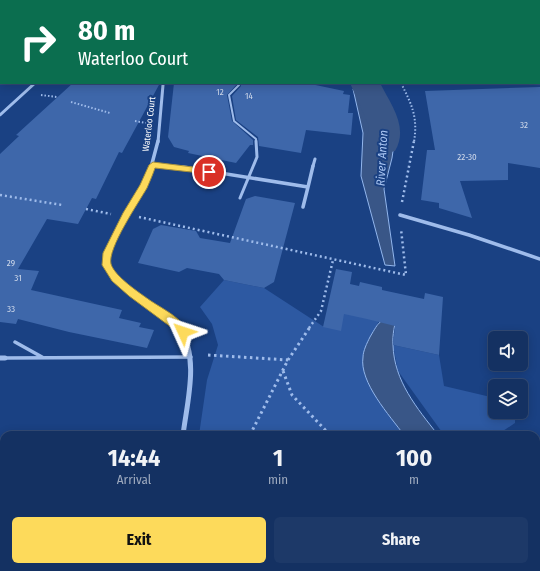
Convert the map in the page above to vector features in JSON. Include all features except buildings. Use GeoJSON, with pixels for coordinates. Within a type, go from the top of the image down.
{"type":"FeatureCollection","features":[{"type":"Feature","properties":{"kind":"street"},"geometry":{"type":"LineString","coordinates":[[0,114],[34,84]]}},
{"type":"Feature","properties":{"kind":"street","name":"Waterloo Court"},"geometry":{"type":"LineString","coordinates":[[163,85],[160,127],[153,165],[144,186],[125,216],[107,253],[107,265],[110,271],[132,293],[175,323],[183,332],[191,357],[183,431]]}},
{"type":"Feature","properties":{"kind":"street","name":"Waterloo Court"},"geometry":{"type":"LineString","coordinates":[[153,165],[183,167],[308,187]]}},
{"type":"Feature","properties":{"kind":"street"},"geometry":{"type":"LineString","coordinates":[[303,207],[313,166]]}},
{"type":"Feature","properties":{"kind":"street"},"geometry":{"type":"LineString","coordinates":[[400,216],[469,235],[540,259]]}},
{"type":"Feature","properties":{"kind":"lane"},"geometry":{"type":"LineString","coordinates":[[239,85],[229,95],[234,121],[256,139],[257,157],[240,198]]}},
{"type":"Feature","properties":{"kind":"lane"},"geometry":{"type":"LineString","coordinates":[[313,166],[315,159]]}},
{"type":"Feature","properties":{"kind":"lane"},"geometry":{"type":"LineString","coordinates":[[15,342],[43,358]]}},
{"type":"Feature","properties":{"kind":"lane"},"geometry":{"type":"LineString","coordinates":[[2,358],[191,357]]}},
{"type":"Feature","properties":{"kind":"path"},"geometry":{"type":"LineString","coordinates":[[86,209],[229,234],[333,260],[406,275],[400,216],[416,130],[414,108],[402,84]]}},
{"type":"Feature","properties":{"kind":"path"},"geometry":{"type":"LineString","coordinates":[[71,102],[110,113]]}},
{"type":"Feature","properties":{"kind":"path"},"geometry":{"type":"LineString","coordinates":[[0,194],[62,205]]}},
{"type":"Feature","properties":{"kind":"path"},"geometry":{"type":"LineString","coordinates":[[252,431],[288,360],[321,311],[333,260]]}},
{"type":"Feature","properties":{"kind":"path"},"geometry":{"type":"LineString","coordinates":[[208,356],[288,360]]}},
{"type":"Feature","properties":{"kind":"path"},"geometry":{"type":"LineString","coordinates":[[282,371],[292,396],[326,431]]}},
{"type":"Feature","properties":{"kind":"shaded area"},"geometry":{"type":"Polygon","coordinates":[[[224,280],[264,288],[324,327],[345,309],[379,321],[368,342],[364,374],[372,390],[401,431],[200,431],[207,380],[218,345],[212,324],[200,307],[224,280]]]}},
{"type":"Feature","properties":{"kind":"shaded area"},"geometry":{"type":"Polygon","coordinates":[[[393,345],[439,355],[444,386],[488,396],[488,419],[515,419],[515,423],[503,431],[441,431],[398,371],[393,345]]]}},
{"type":"Feature","properties":{"kind":"water"},"geometry":{"type":"Polygon","coordinates":[[[353,89],[371,91],[394,113],[396,130],[392,158],[384,189],[395,266],[385,265],[361,176],[363,133],[353,89]]]}},
{"type":"Feature","properties":{"kind":"water"},"geometry":{"type":"Polygon","coordinates":[[[397,314],[393,341],[394,358],[402,382],[408,393],[422,415],[435,431],[401,431],[384,409],[366,377],[363,367],[365,347],[376,327],[380,322],[397,314]]]}},
{"type":"Feature","properties":{"kind":"waterway","name":"River Anton"},"geometry":{"type":"LineString","coordinates":[[365,84],[385,126],[383,143]]}},
{"type":"Feature","properties":{"kind":"route"},"geometry":{"type":"LineString","coordinates":[[183,332],[175,323],[132,293],[115,278],[107,265],[107,253],[126,215],[144,186],[153,165],[183,167],[209,172]]}}]}
